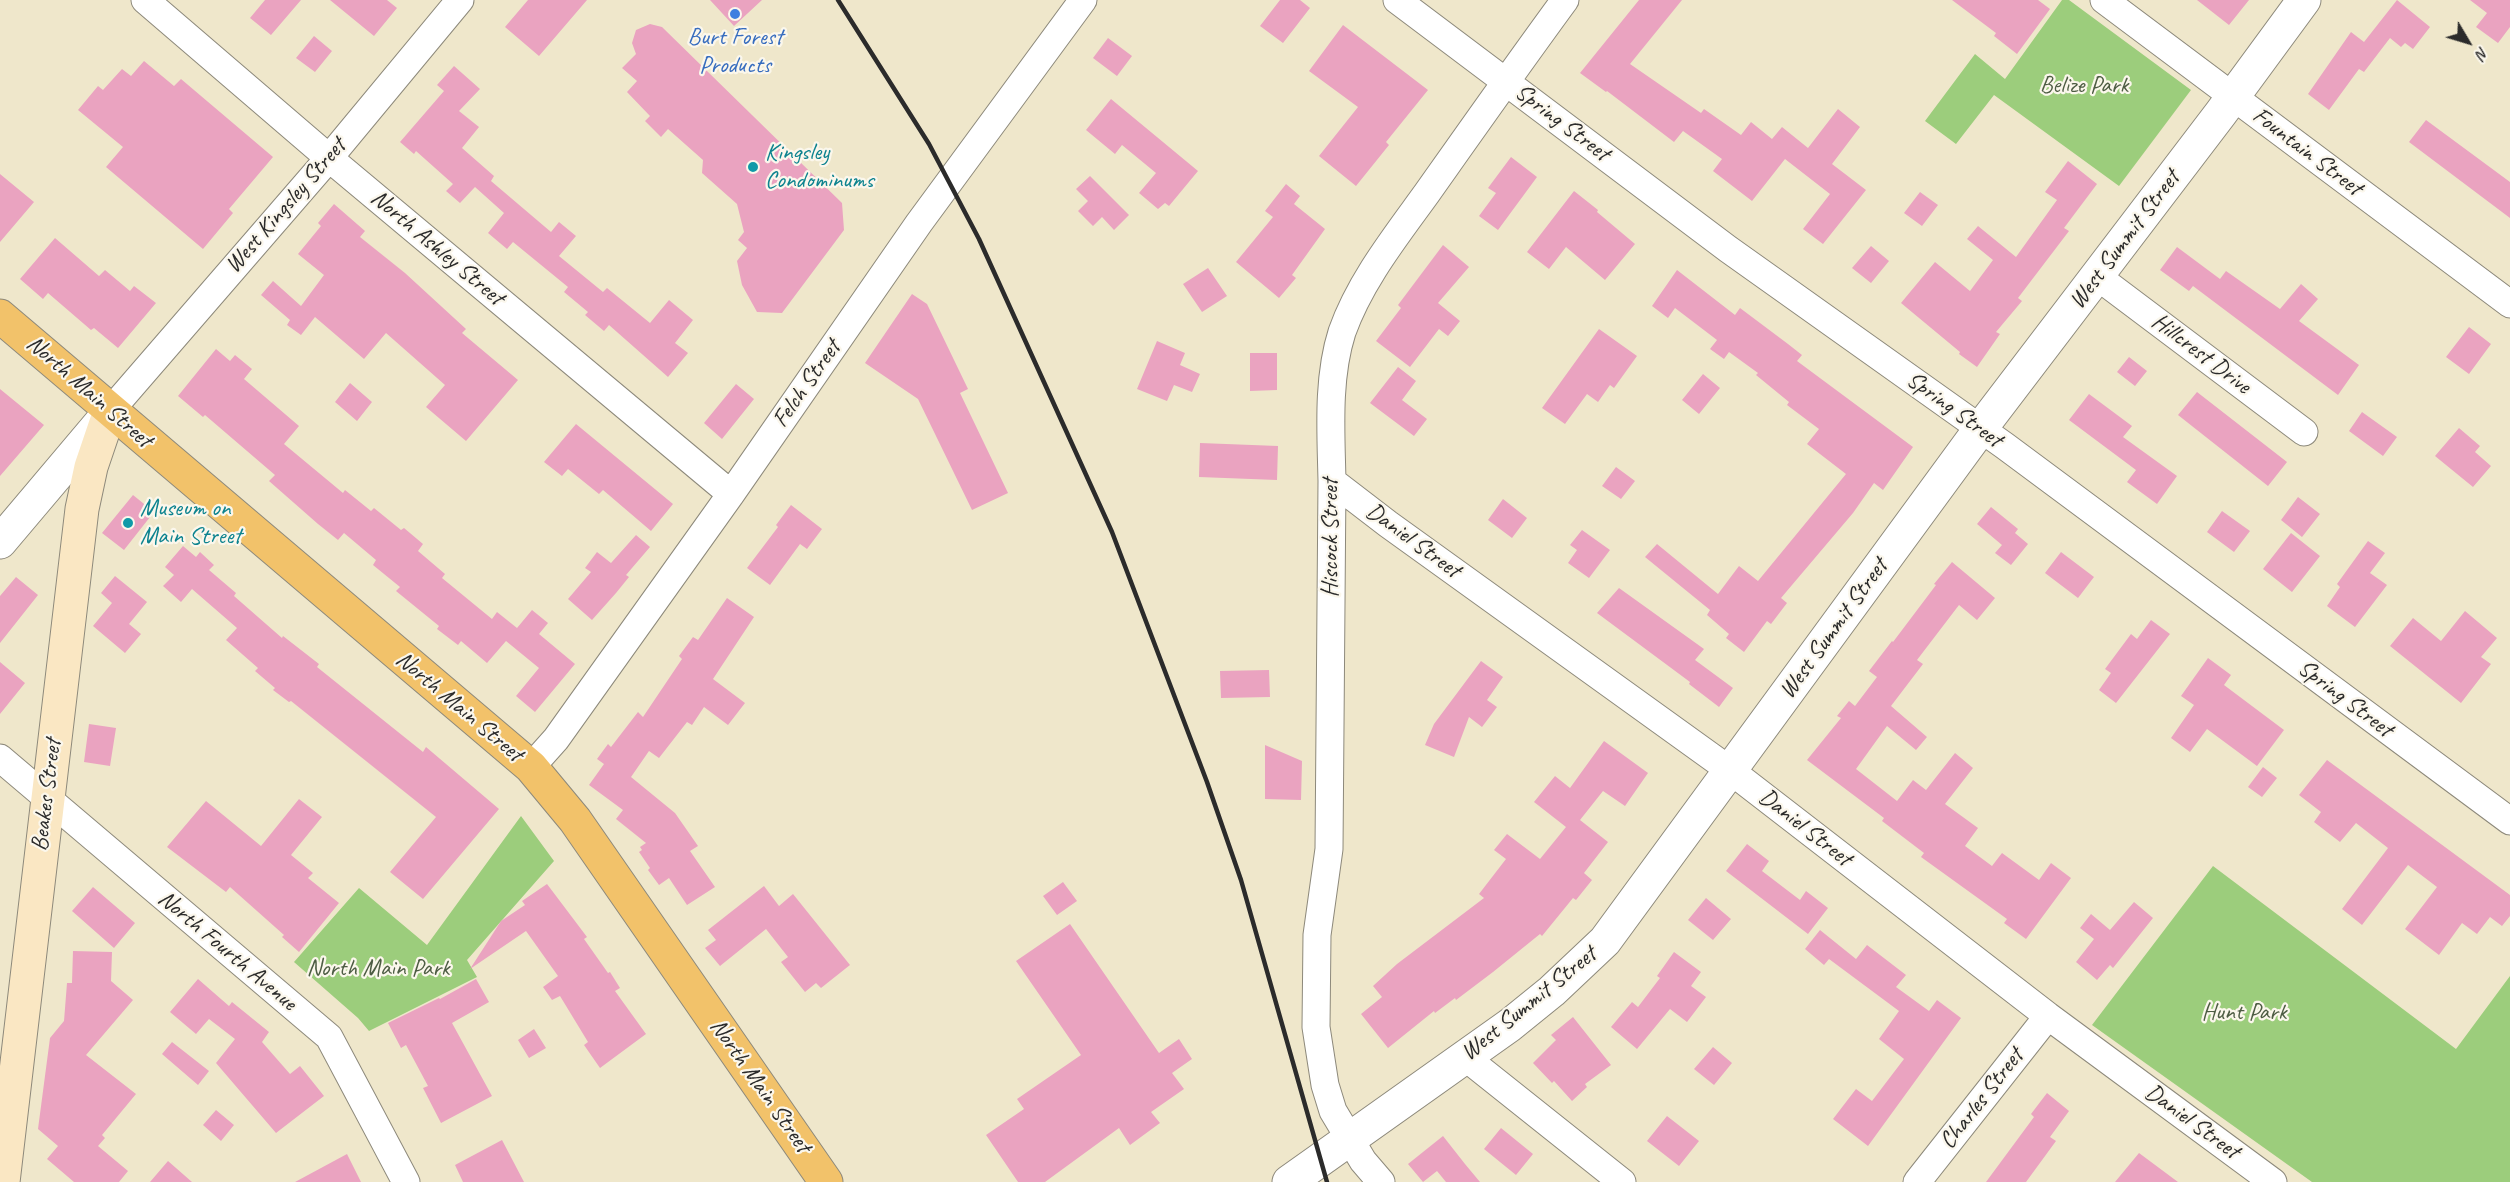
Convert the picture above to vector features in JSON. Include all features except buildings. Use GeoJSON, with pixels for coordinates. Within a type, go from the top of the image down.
{"type":"FeatureCollection","features":[{"type":"Feature","properties":{"kind":"main road","name":"North Main Street"},"geometry":{"type":"LineString","coordinates":[[0,316],[531,767],[575,820],[826,1182]]}},
{"type":"Feature","properties":{"kind":"main road","name":"Beakes Street"},"geometry":{"type":"LineString","coordinates":[[3,1182],[81,509],[91,467],[110,411]]}},
{"type":"Feature","properties":{"kind":"street","name":"North Ashley Street"},"geometry":{"type":"LineString","coordinates":[[145,0],[329,158],[731,494]]}},
{"type":"Feature","properties":{"kind":"street","name":"West Kingsley Street"},"geometry":{"type":"LineString","coordinates":[[110,411],[329,158],[460,0]]}},
{"type":"Feature","properties":{"kind":"street","name":"Felch Street"},"geometry":{"type":"LineString","coordinates":[[531,767],[556,739],[731,494],[919,223],[1083,0]]}},
{"type":"Feature","properties":{"kind":"street","name":"Spring Street"},"geometry":{"type":"LineString","coordinates":[[1397,0],[1728,249],[1981,428],[2510,821]]}},
{"type":"Feature","properties":{"kind":"street","name":"Hiscock Street"},"geometry":{"type":"LineString","coordinates":[[1381,1182],[1349,1139],[1333,1111],[1325,1085],[1316,1027],[1317,935],[1329,849],[1331,428],[1334,369],[1342,333],[1356,301],[1383,255],[1565,0]]}},
{"type":"Feature","properties":{"kind":"street","name":"Fountain Street"},"geometry":{"type":"LineString","coordinates":[[2104,0],[2510,304]]}},
{"type":"Feature","properties":{"kind":"street","name":"West Summit Street"},"geometry":{"type":"LineString","coordinates":[[1288,1182],[1465,1057],[1552,992],[1605,941],[1981,428],[2234,97],[2304,0]]}},
{"type":"Feature","properties":{"kind":"street","name":"Hillcrest Drive"},"geometry":{"type":"LineString","coordinates":[[2098,277],[2304,432]]}},
{"type":"Feature","properties":{"kind":"street"},"geometry":{"type":"LineString","coordinates":[[0,542],[110,411]]}},
{"type":"Feature","properties":{"kind":"street","name":"Daniel Street"},"geometry":{"type":"LineString","coordinates":[[1332,481],[1388,524],[1731,771],[2048,1016],[2273,1182]]}},
{"type":"Feature","properties":{"kind":"street","name":"North Fourth Avenue"},"geometry":{"type":"LineString","coordinates":[[0,758],[330,1037],[406,1182]]}},
{"type":"Feature","properties":{"kind":"street","name":"Charles Street"},"geometry":{"type":"LineString","coordinates":[[1917,1182],[2048,1016]]}},
{"type":"Feature","properties":{"kind":"street"},"geometry":{"type":"LineString","coordinates":[[1465,1057],[1622,1182]]}},
{"type":"Feature","properties":{"kind":"green space","name":"Belize Park"},"geometry":{"type":"Polygon","coordinates":[[[2062,0],[2069,0],[2191,90],[2119,186],[1994,95],[1956,144],[1925,121],[1975,54],[2005,79],[2062,0]]]}},
{"type":"Feature","properties":{"kind":"green space","name":"North Main Park"},"geometry":{"type":"Polygon","coordinates":[[[521,816],[554,861],[467,960],[477,977],[369,1031],[358,1018],[294,962],[359,888],[427,945],[521,816]]]}},
{"type":"Feature","properties":{"kind":"green space","name":"Hunt Park"},"geometry":{"type":"Polygon","coordinates":[[[2213,866],[2456,1049],[2510,976],[2510,1182],[2312,1182],[2092,1025],[2213,866]]]}},
{"type":"Feature","properties":{"kind":"railway"},"geometry":{"type":"LineString","coordinates":[[838,0],[929,144],[979,239],[1112,532],[1207,782],[1241,880],[1327,1182]]}},
{"type":"Feature","properties":{"kind":"place","name":"Burt Forest Products"},"geometry":{"type":"Point","coordinates":[735,14]}},
{"type":"Feature","properties":{"kind":"place","name":"Kingsley Condominums"},"geometry":{"type":"Point","coordinates":[753,167]}},
{"type":"Feature","properties":{"kind":"place","name":"Museum on Main Street"},"geometry":{"type":"Point","coordinates":[128,523]}}]}
